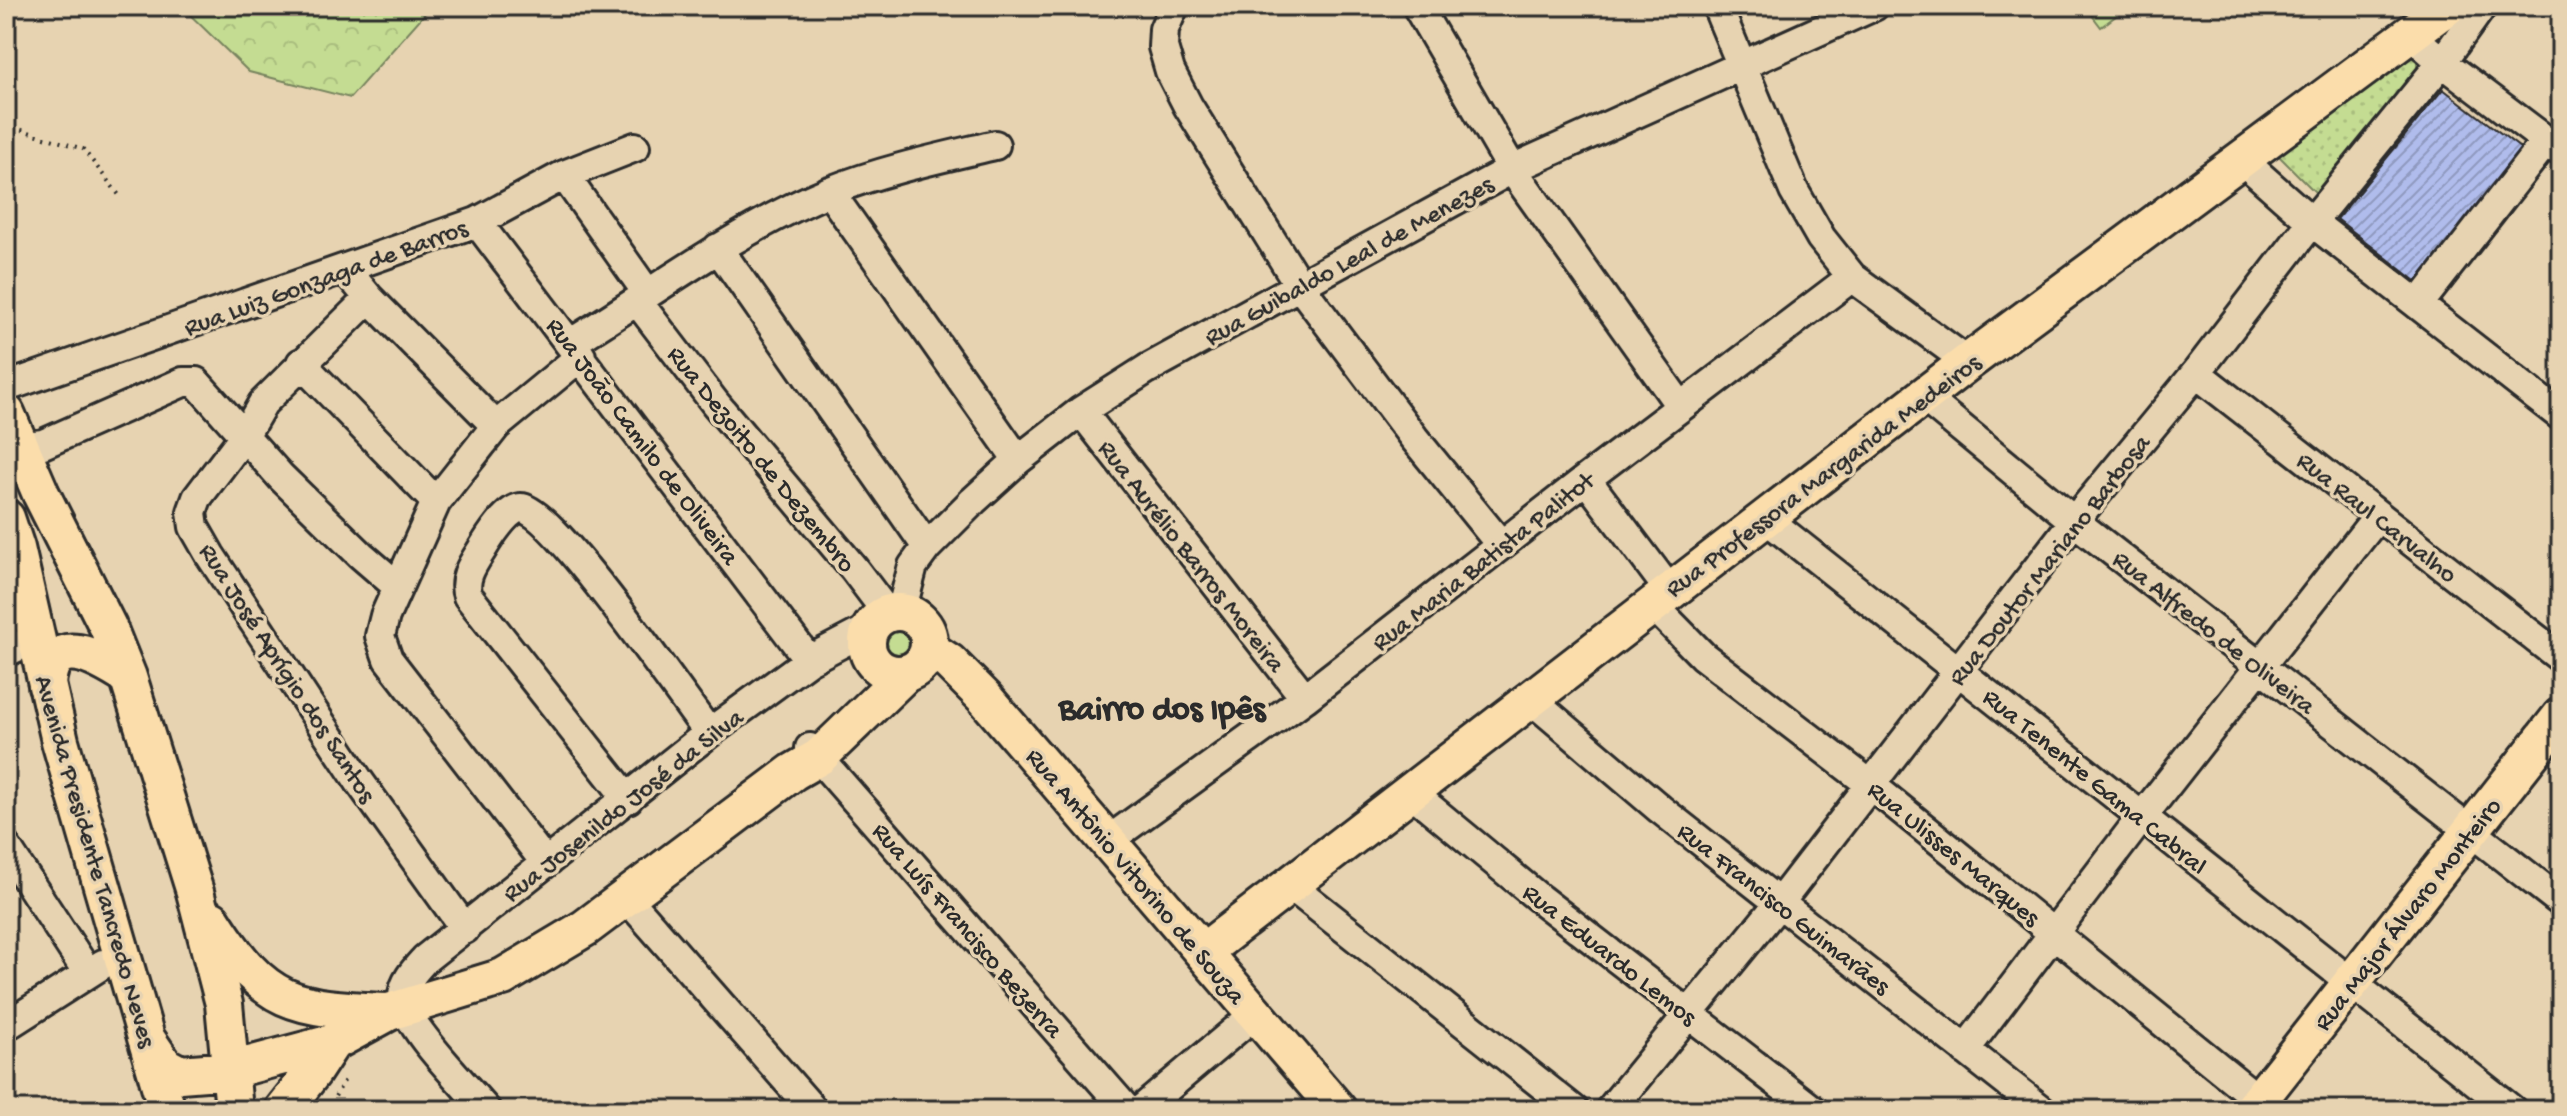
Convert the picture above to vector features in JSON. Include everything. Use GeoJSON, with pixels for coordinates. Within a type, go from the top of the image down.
{"type":"FeatureCollection","features":[{"type":"Feature","properties":{"kind":"main road","name":"Rua Professora Margarida Medeiros"},"geometry":{"type":"LineString","coordinates":[[1203,952],[1532,700],[1764,517],[2448,6]]}},
{"type":"Feature","properties":{"kind":"main road"},"geometry":{"type":"LineString","coordinates":[[6,413],[41,494],[108,627],[128,677],[195,892],[224,1004],[234,1110]]}},
{"type":"Feature","properties":{"kind":"main road","name":"Avenida Presidente Tancredo Neves"},"geometry":{"type":"LineString","coordinates":[[6,518],[16,548],[21,645],[47,686],[167,1110]]}},
{"type":"Feature","properties":{"kind":"main road"},"geometry":{"type":"LineString","coordinates":[[146,1038],[165,1066],[180,1074],[231,1070],[332,1043],[397,1009],[503,977],[585,928],[807,759],[917,661],[928,636],[923,624],[913,616],[882,627],[847,706],[807,759]]}},
{"type":"Feature","properties":{"kind":"main road"},"geometry":{"type":"LineString","coordinates":[[882,627],[874,662],[894,674],[917,661]]}},
{"type":"Feature","properties":{"kind":"main road"},"geometry":{"type":"LineString","coordinates":[[47,686],[48,671],[55,660],[71,651],[100,659],[128,677]]}},
{"type":"Feature","properties":{"kind":"main road","name":"Rua Antônio Vitorino de Souza"},"geometry":{"type":"LineString","coordinates":[[917,661],[949,662],[965,676],[1338,1110]]}},
{"type":"Feature","properties":{"kind":"main road","name":"Rua Major Álvaro Monteiro"},"geometry":{"type":"LineString","coordinates":[[2260,1107],[2353,982],[2561,716]]}},
{"type":"Feature","properties":{"kind":"main road"},"geometry":{"type":"LineString","coordinates":[[195,892],[237,958],[254,977],[274,992],[313,1007],[397,1009]]}},
{"type":"Feature","properties":{"kind":"main road"},"geometry":{"type":"LineString","coordinates":[[283,1110],[332,1043]]}},
{"type":"Feature","properties":{"kind":"street"},"geometry":{"type":"LineString","coordinates":[[1174,6],[1164,29],[1163,47],[1170,71],[1188,106],[1300,286],[1414,438],[1501,545]]}},
{"type":"Feature","properties":{"kind":"street"},"geometry":{"type":"LineString","coordinates":[[1417,6],[1512,169],[1681,407]]}},
{"type":"Feature","properties":{"kind":"street"},"geometry":{"type":"LineString","coordinates":[[1717,6],[1794,191],[1821,238],[1852,277],[1968,362]]}},
{"type":"Feature","properties":{"kind":"street","name":"Rua Guibaldo Leal de Menezes"},"geometry":{"type":"LineString","coordinates":[[882,627],[913,566],[927,547],[1018,460],[1081,411],[1147,369],[1512,169],[1874,6]]}},
{"type":"Feature","properties":{"kind":"street","name":"Rua Doutor Mariano Barbosa"},"geometry":{"type":"LineString","coordinates":[[1610,1110],[1780,902],[2074,521],[2196,373],[2312,222],[2442,62],[2482,6]]}},
{"type":"Feature","properties":{"kind":"street"},"geometry":{"type":"LineString","coordinates":[[2411,35],[2554,146],[2419,304]]}},
{"type":"Feature","properties":{"kind":"street"},"geometry":{"type":"LineString","coordinates":[[545,862],[382,649],[380,636],[385,616],[436,502],[496,426],[576,349],[643,298],[718,248],[829,191],[904,167],[995,145]]}},
{"type":"Feature","properties":{"kind":"street","name":"Rua Luiz Gonzaga de Barros"},"geometry":{"type":"LineString","coordinates":[[6,387],[477,222],[564,175],[635,147]]}},
{"type":"Feature","properties":{"kind":"street"},"geometry":{"type":"LineString","coordinates":[[2242,160],[2312,222],[2561,416]]}},
{"type":"Feature","properties":{"kind":"street","name":"Rua Dezoito de Dezembro"},"geometry":{"type":"LineString","coordinates":[[564,175],[715,403],[854,569],[882,627]]}},
{"type":"Feature","properties":{"kind":"street"},"geometry":{"type":"LineString","coordinates":[[829,191],[1018,460]]}},
{"type":"Feature","properties":{"kind":"street","name":"Rua João Camilo de Oliveira"},"geometry":{"type":"LineString","coordinates":[[477,222],[809,660]]}},
{"type":"Feature","properties":{"kind":"street"},"geometry":{"type":"LineString","coordinates":[[718,248],[927,547]]}},
{"type":"Feature","properties":{"kind":"street"},"geometry":{"type":"LineString","coordinates":[[346,270],[369,298],[496,426]]}},
{"type":"Feature","properties":{"kind":"street","name":"Rua Maria Batista Palitot"},"geometry":{"type":"LineString","coordinates":[[1109,840],[1305,698],[1852,277]]}},
{"type":"Feature","properties":{"kind":"street","name":"Rua José Aprígio dos Santos"},"geometry":{"type":"LineString","coordinates":[[369,298],[263,403],[244,436],[197,498],[192,512],[194,527],[359,781],[465,929]]}},
{"type":"Feature","properties":{"kind":"street"},"geometry":{"type":"LineString","coordinates":[[301,363],[436,502]]}},
{"type":"Feature","properties":{"kind":"street","name":"Rua Raul Carvalho"},"geometry":{"type":"LineString","coordinates":[[2196,373],[2561,658]]}},
{"type":"Feature","properties":{"kind":"street"},"geometry":{"type":"LineString","coordinates":[[20,447],[43,444],[191,381],[201,384],[244,436],[325,521],[397,586]]}},
{"type":"Feature","properties":{"kind":"street","name":"Rua Alfredo de Oliveira"},"geometry":{"type":"LineString","coordinates":[[1925,398],[2074,521],[2561,902]]}},
{"type":"Feature","properties":{"kind":"street","name":"Rua Aurélio Barros Moreira"},"geometry":{"type":"LineString","coordinates":[[1081,411],[1305,698]]}},
{"type":"Feature","properties":{"kind":"street","name":"Rua Ulisses Marques"},"geometry":{"type":"LineString","coordinates":[[1586,479],[1660,597],[1703,656],[1871,785],[2054,932],[2260,1107]]}},
{"type":"Feature","properties":{"kind":"street"},"geometry":{"type":"LineString","coordinates":[[628,799],[472,603],[466,591],[470,568],[505,518],[516,509],[522,508],[534,515],[572,550],[709,733]]}},
{"type":"Feature","properties":{"kind":"street"},"geometry":{"type":"LineString","coordinates":[[1965,1050],[2141,818],[2378,516]]}},
{"type":"Feature","properties":{"kind":"street","name":"Rua Tenente Gama Cabral"},"geometry":{"type":"LineString","coordinates":[[1764,517],[2512,1110]]}},
{"type":"Feature","properties":{"kind":"street","name":"Rua Josenildo José da Silva"},"geometry":{"type":"LineString","coordinates":[[397,1009],[412,974],[425,959],[545,862],[709,733],[809,660],[882,627]]}},
{"type":"Feature","properties":{"kind":"street","name":"Rua Francisco Guimarães"},"geometry":{"type":"LineString","coordinates":[[1532,700],[1660,809],[2042,1110]]}},
{"type":"Feature","properties":{"kind":"street","name":"Rua Luís Francisco Bezerra"},"geometry":{"type":"LineString","coordinates":[[807,759],[1127,1110]]}},
{"type":"Feature","properties":{"kind":"street","name":"Rua Eduardo Lemos"},"geometry":{"type":"LineString","coordinates":[[1412,793],[1540,899],[1813,1110]]}},
{"type":"Feature","properties":{"kind":"street"},"geometry":{"type":"LineString","coordinates":[[6,847],[88,973]]}},
{"type":"Feature","properties":{"kind":"street"},"geometry":{"type":"LineString","coordinates":[[1290,885],[1574,1110]]}},
{"type":"Feature","properties":{"kind":"street"},"geometry":{"type":"LineString","coordinates":[[626,897],[813,1110]]}},
{"type":"Feature","properties":{"kind":"street"},"geometry":{"type":"LineString","coordinates":[[6,1026],[121,954]]}},
{"type":"Feature","properties":{"kind":"street"},"geometry":{"type":"LineString","coordinates":[[397,1009],[486,1110]]}},
{"type":"Feature","properties":{"kind":"street"},"geometry":{"type":"LineString","coordinates":[[1141,1110],[1255,1014]]}},
{"type":"Feature","properties":{"kind":"path"},"geometry":{"type":"LineString","coordinates":[[6,125],[83,149],[119,195]]}},
{"type":"Feature","properties":{"kind":"green space"},"geometry":{"type":"Polygon","coordinates":[[[181,6],[429,6],[350,98],[249,72],[181,6]]]}},
{"type":"Feature","properties":{"kind":"green space"},"geometry":{"type":"Polygon","coordinates":[[[2085,6],[2129,6],[2101,27],[2085,6]]]}},
{"type":"Feature","properties":{"kind":"green space"},"geometry":{"type":"Polygon","coordinates":[[[2404,46],[2417,54],[2414,76],[2319,196],[2271,148],[2404,46]]]}},
{"type":"Feature","properties":{"kind":"green space"},"geometry":{"type":"Polygon","coordinates":[[[897,626],[909,632],[915,644],[909,656],[897,662],[885,656],[879,644],[885,632],[897,626]]]}},
{"type":"Feature","properties":{"kind":"building"},"geometry":{"type":"Polygon","coordinates":[[[2443,89],[2524,151],[2420,284],[2337,219],[2443,89]]]}},
{"type":"Feature","properties":{"kind":"district","name":"Bairro dos Ipês"},"geometry":{"type":"Point","coordinates":[1162,706]}}]}
